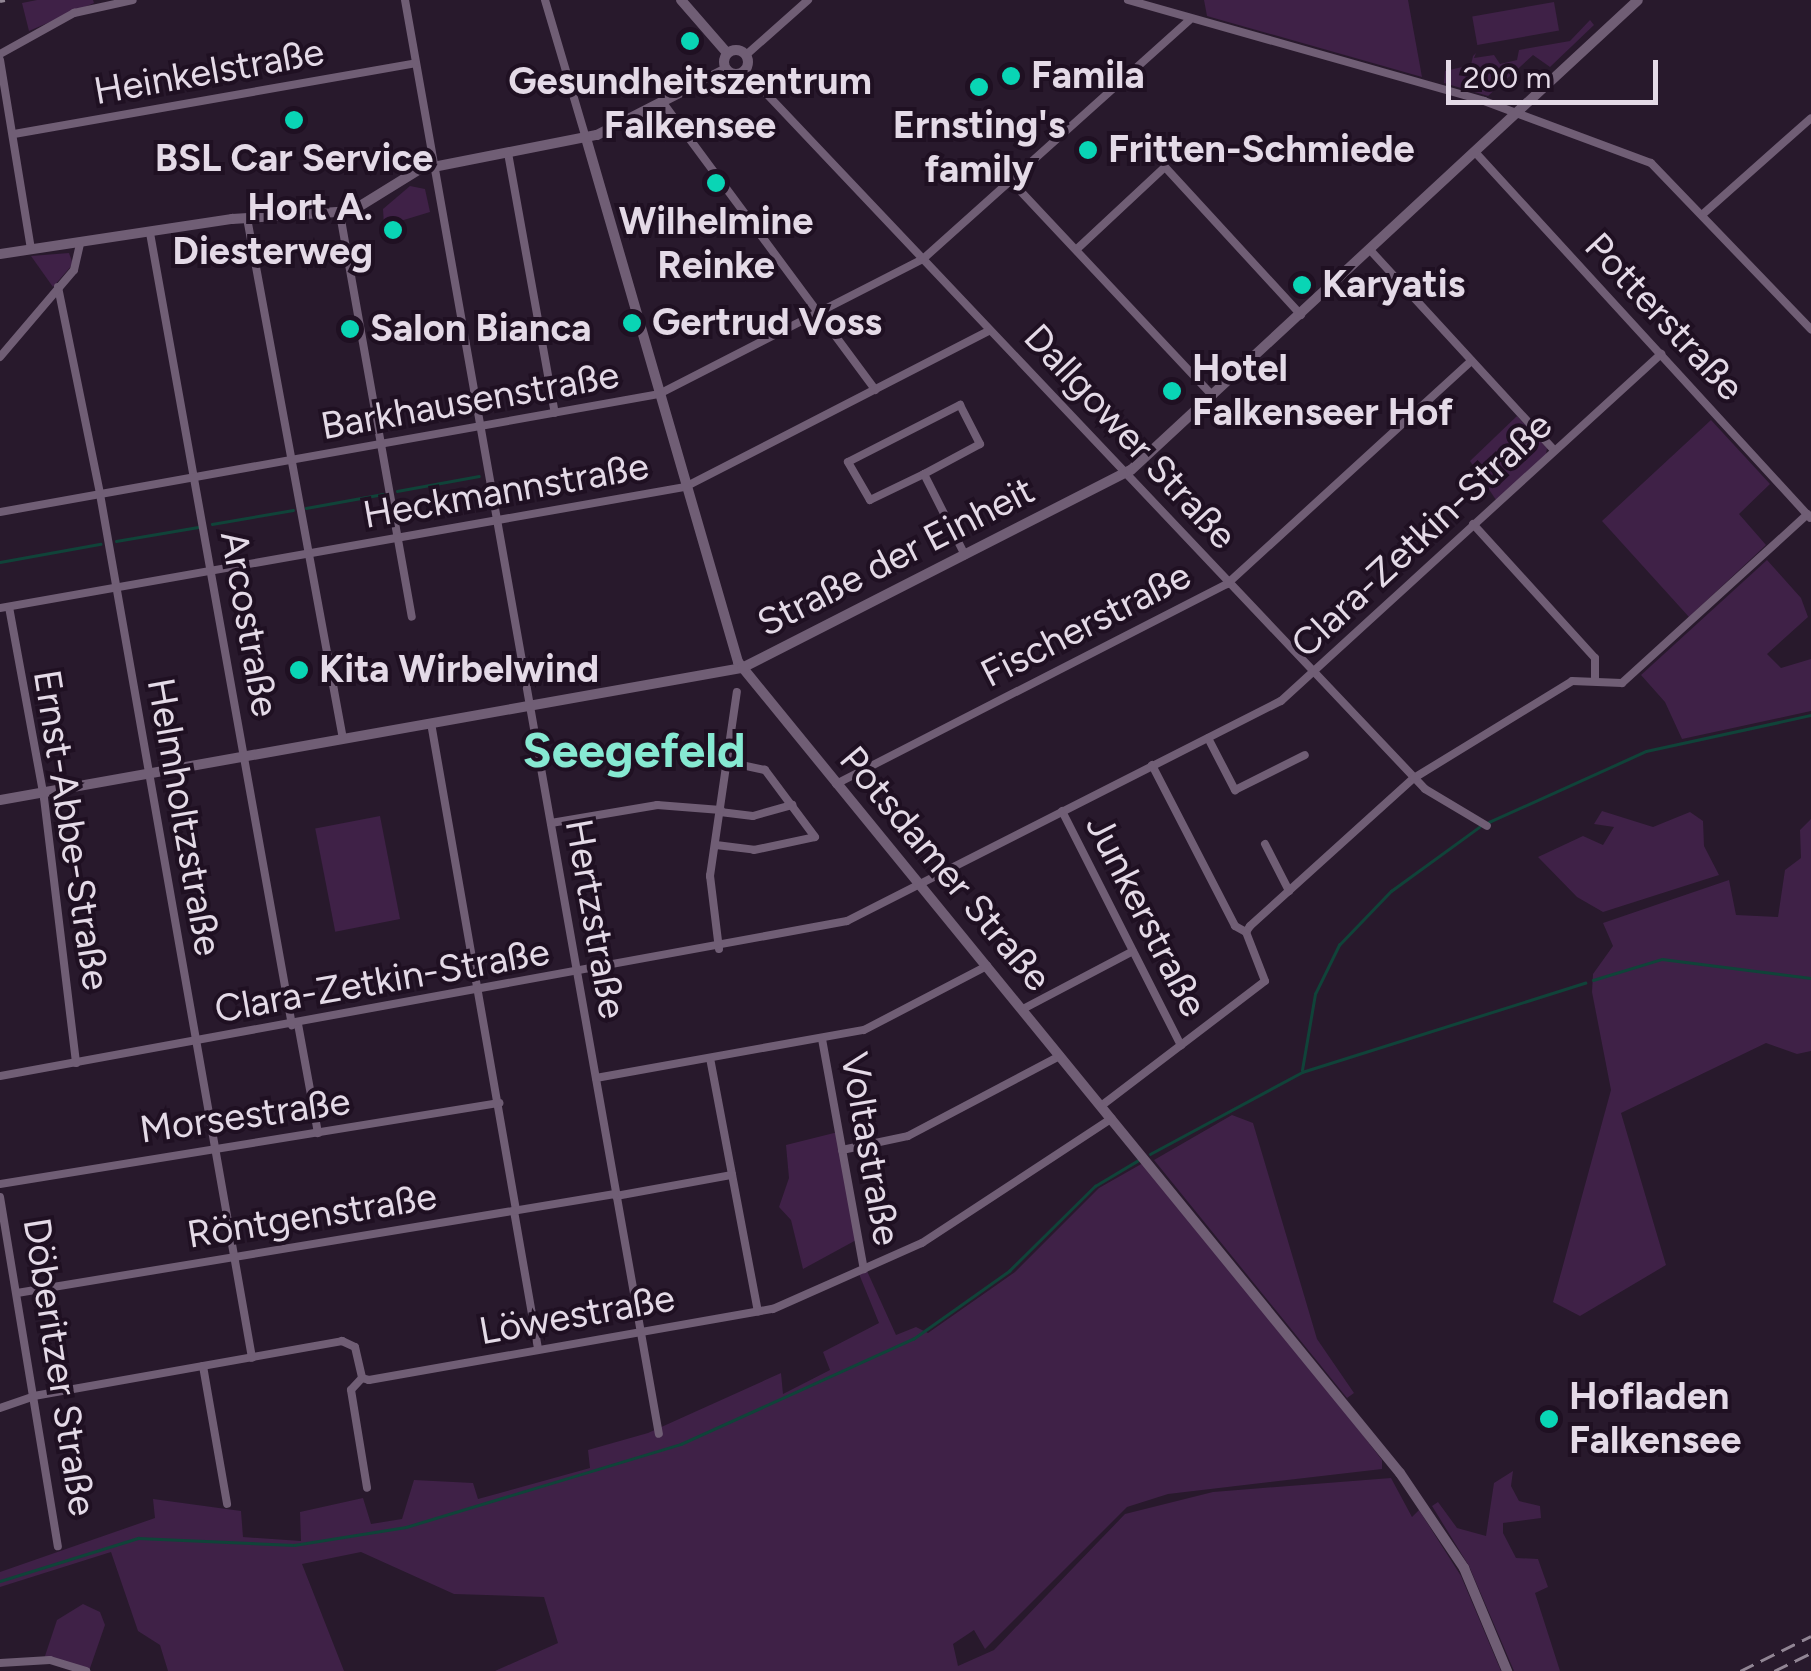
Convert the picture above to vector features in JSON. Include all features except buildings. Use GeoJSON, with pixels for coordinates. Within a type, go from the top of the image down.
{"type":"FeatureCollection","features":[{"type":"Feature","properties":{"kind":"street"},"geometry":{"type":"LineString","coordinates":[[31,249],[0,57],[74,13],[133,0]]}},
{"type":"Feature","properties":{"kind":"street","name":"Hertzstraße"},"geometry":{"type":"LineString","coordinates":[[405,0],[659,1434]]}},
{"type":"Feature","properties":{"kind":"street","name":"Potsdamer Straße"},"geometry":{"type":"LineString","coordinates":[[544,0],[685,487],[742,668],[1112,1118],[1440,1528],[1507,1671]]}},
{"type":"Feature","properties":{"kind":"street"},"geometry":{"type":"LineString","coordinates":[[681,0],[728,52],[746,55]]}},
{"type":"Feature","properties":{"kind":"street"},"geometry":{"type":"LineString","coordinates":[[0,254],[247,218],[340,214],[368,206],[408,175],[434,166],[586,138],[664,103],[726,69],[744,70],[746,55],[808,0]]}},
{"type":"Feature","properties":{"kind":"street"},"geometry":{"type":"LineString","coordinates":[[1128,0],[1516,115],[1651,163],[1811,329]]}},
{"type":"Feature","properties":{"kind":"street","name":"Straße der Einheit"},"geometry":{"type":"LineString","coordinates":[[0,800],[742,668],[1124,475],[1302,316],[1638,0]]}},
{"type":"Feature","properties":{"kind":"street","name":"Barkhausenstraße"},"geometry":{"type":"LineString","coordinates":[[0,512],[659,394],[923,259],[1189,20]]}},
{"type":"Feature","properties":{"kind":"street"},"geometry":{"type":"LineString","coordinates":[[726,69],[728,52]]}},
{"type":"Feature","properties":{"kind":"street","name":"Heinkelstraße"},"geometry":{"type":"LineString","coordinates":[[14,134],[415,62]]}},
{"type":"Feature","properties":{"kind":"street","name":"Dallgower Straße"},"geometry":{"type":"LineString","coordinates":[[744,70],[1414,778],[1487,826]]}},
{"type":"Feature","properties":{"kind":"street"},"geometry":{"type":"LineString","coordinates":[[664,103],[875,390]]}},
{"type":"Feature","properties":{"kind":"street"},"geometry":{"type":"LineString","coordinates":[[1704,214],[1811,118]]}},
{"type":"Feature","properties":{"kind":"street","name":"Potterstraße"},"geometry":{"type":"LineString","coordinates":[[1476,152],[1809,516]]}},
{"type":"Feature","properties":{"kind":"street"},"geometry":{"type":"LineString","coordinates":[[508,154],[555,413]]}},
{"type":"Feature","properties":{"kind":"street"},"geometry":{"type":"LineString","coordinates":[[1078,249],[1165,167],[1302,316]]}},
{"type":"Feature","properties":{"kind":"street"},"geometry":{"type":"LineString","coordinates":[[1010,180],[1212,396]]}},
{"type":"Feature","properties":{"kind":"street"},"geometry":{"type":"LineString","coordinates":[[340,214],[412,617]]}},
{"type":"Feature","properties":{"kind":"street"},"geometry":{"type":"LineString","coordinates":[[247,218],[343,738]]}},
{"type":"Feature","properties":{"kind":"street","name":"Arcostraße"},"geometry":{"type":"LineString","coordinates":[[150,233],[318,1133]]}},
{"type":"Feature","properties":{"kind":"street"},"geometry":{"type":"LineString","coordinates":[[0,357],[77,265],[80,244]]}},
{"type":"Feature","properties":{"kind":"street"},"geometry":{"type":"LineString","coordinates":[[1370,251],[1554,450]]}},
{"type":"Feature","properties":{"kind":"street","name":"Helmholtzstraße"},"geometry":{"type":"LineString","coordinates":[[58,287],[100,494],[252,1358]]}},
{"type":"Feature","properties":{"kind":"street","name":"Heckmannstraße"},"geometry":{"type":"LineString","coordinates":[[4,607],[685,487],[988,331]]}},
{"type":"Feature","properties":{"kind":"street","name":"Clara-Zetkin-Straße"},"geometry":{"type":"LineString","coordinates":[[0,1076],[830,928],[1281,701],[1660,354]]}},
{"type":"Feature","properties":{"kind":"street","name":"Fischerstraße"},"geometry":{"type":"LineString","coordinates":[[836,784],[1227,584],[1471,361]]}},
{"type":"Feature","properties":{"kind":"street"},"geometry":{"type":"LineString","coordinates":[[960,406],[980,444],[924,474],[870,500],[848,462],[960,406]]}},
{"type":"Feature","properties":{"kind":"street"},"geometry":{"type":"LineString","coordinates":[[924,474],[965,556]]}},
{"type":"Feature","properties":{"kind":"street"},"geometry":{"type":"LineString","coordinates":[[1246,932],[1414,778],[1572,681],[1622,682],[1809,516]]}},
{"type":"Feature","properties":{"kind":"street"},"geometry":{"type":"LineString","coordinates":[[1473,524],[1595,658],[1594,680]]}},
{"type":"Feature","properties":{"kind":"street","name":"Ernst-Abbe-Straße"},"geometry":{"type":"LineString","coordinates":[[4,607],[42,792],[76,1063]]}},
{"type":"Feature","properties":{"kind":"street"},"geometry":{"type":"LineString","coordinates":[[719,949],[710,889],[738,692]]}},
{"type":"Feature","properties":{"kind":"street"},"geometry":{"type":"LineString","coordinates":[[430,723],[499,1103],[538,1349]]}},
{"type":"Feature","properties":{"kind":"street"},"geometry":{"type":"LineString","coordinates":[[1208,738],[1236,790],[1305,755]]}},
{"type":"Feature","properties":{"kind":"street"},"geometry":{"type":"LineString","coordinates":[[716,845],[754,850],[808,842],[816,832],[765,770],[727,762]]}},
{"type":"Feature","properties":{"kind":"street"},"geometry":{"type":"LineString","coordinates":[[1101,1106],[1265,980],[1246,932],[1235,926],[1152,766]]}},
{"type":"Feature","properties":{"kind":"street"},"geometry":{"type":"LineString","coordinates":[[550,823],[656,805],[753,816],[792,805]]}},
{"type":"Feature","properties":{"kind":"street","name":"Junkerstraße"},"geometry":{"type":"LineString","coordinates":[[1062,812],[1181,1046]]}},
{"type":"Feature","properties":{"kind":"street"},"geometry":{"type":"LineString","coordinates":[[1264,844],[1288,890]]}},
{"type":"Feature","properties":{"kind":"street"},"geometry":{"type":"LineString","coordinates":[[1022,1009],[1133,951]]}},
{"type":"Feature","properties":{"kind":"street"},"geometry":{"type":"LineString","coordinates":[[596,1078],[874,1026],[986,966]]}},
{"type":"Feature","properties":{"kind":"street","name":"Voltastraße"},"geometry":{"type":"LineString","coordinates":[[822,1038],[864,1269]]}},
{"type":"Feature","properties":{"kind":"street"},"geometry":{"type":"LineString","coordinates":[[842,1150],[908,1136],[1060,1056]]}},
{"type":"Feature","properties":{"kind":"street"},"geometry":{"type":"LineString","coordinates":[[710,1058],[758,1312]]}},
{"type":"Feature","properties":{"kind":"street","name":"Morsestraße"},"geometry":{"type":"LineString","coordinates":[[0,1184],[213,1146],[499,1103]]}},
{"type":"Feature","properties":{"kind":"street","name":"Löwestraße"},"geometry":{"type":"LineString","coordinates":[[362,1378],[758,1312],[864,1269],[945,1229],[1112,1118]]}},
{"type":"Feature","properties":{"kind":"street","name":"Röntgenstraße"},"geometry":{"type":"LineString","coordinates":[[18,1294],[732,1175]]}},
{"type":"Feature","properties":{"kind":"street","name":"Döberitzer Straße"},"geometry":{"type":"LineString","coordinates":[[0,1197],[58,1546]]}},
{"type":"Feature","properties":{"kind":"street"},"geometry":{"type":"LineString","coordinates":[[0,1408],[34,1396],[351,1341],[362,1378],[351,1390],[367,1488]]}},
{"type":"Feature","properties":{"kind":"street"},"geometry":{"type":"LineString","coordinates":[[203,1366],[228,1504]]}},
{"type":"Feature","properties":{"kind":"street"},"geometry":{"type":"LineString","coordinates":[[0,1663],[86,1671]]}},
{"type":"Feature","properties":{"kind":"shaded area"},"geometry":{"type":"Polygon","coordinates":[[[1204,0],[1408,0],[1422,77],[1207,16],[1204,0]]]}},
{"type":"Feature","properties":{"kind":"shaded area"},"geometry":{"type":"Polygon","coordinates":[[[1554,2],[1559,31],[1477,45],[1472,16],[1554,2]]]}},
{"type":"Feature","properties":{"kind":"shaded area"},"geometry":{"type":"Polygon","coordinates":[[[22,3],[94,3],[29,31],[22,3]]]}},
{"type":"Feature","properties":{"kind":"shaded area"},"geometry":{"type":"Polygon","coordinates":[[[1590,20],[1594,25],[1550,67],[1533,55],[1488,96],[1444,83],[1445,71],[1471,65],[1476,53],[1474,58],[1494,55],[1500,64],[1517,60],[1519,50],[1570,41],[1590,20]]]}},
{"type":"Feature","properties":{"kind":"shaded area"},"geometry":{"type":"Polygon","coordinates":[[[410,186],[425,189],[430,212],[384,226],[383,209],[410,186]]]}},
{"type":"Feature","properties":{"kind":"shaded area"},"geometry":{"type":"Polygon","coordinates":[[[69,253],[73,264],[53,287],[31,256],[69,253]]]}},
{"type":"Feature","properties":{"kind":"shaded area"},"geometry":{"type":"Polygon","coordinates":[[[1517,416],[1547,448],[1546,455],[1496,500],[1470,461],[1517,416]]]}},
{"type":"Feature","properties":{"kind":"shaded area"},"geometry":{"type":"Polygon","coordinates":[[[1711,420],[1770,484],[1739,514],[1766,545],[1689,617],[1602,521],[1711,420]]]}},
{"type":"Feature","properties":{"kind":"shaded area"},"geometry":{"type":"Polygon","coordinates":[[[1767,560],[1801,598],[1808,617],[1767,654],[1781,668],[1811,659],[1811,711],[1682,739],[1665,702],[1641,675],[1767,560]]]}},
{"type":"Feature","properties":{"kind":"shaded area"},"geometry":{"type":"Polygon","coordinates":[[[1602,811],[1653,827],[1690,812],[1703,821],[1704,846],[1719,875],[1603,912],[1577,897],[1538,857],[1583,836],[1603,845],[1614,827],[1594,824],[1602,811]]]}},
{"type":"Feature","properties":{"kind":"shaded area"},"geometry":{"type":"Polygon","coordinates":[[[380,816],[400,919],[335,932],[315,829],[380,816]]]}},
{"type":"Feature","properties":{"kind":"shaded area"},"geometry":{"type":"Polygon","coordinates":[[[1811,819],[1811,1051],[1797,1054],[1766,1043],[1621,1113],[1666,1265],[1580,1316],[1553,1302],[1611,1090],[1592,992],[1593,974],[1613,946],[1603,923],[1729,880],[1736,915],[1778,917],[1785,870],[1801,858],[1800,830],[1811,819]]]}},
{"type":"Feature","properties":{"kind":"shaded area"},"geometry":{"type":"Polygon","coordinates":[[[1232,1115],[1253,1123],[1317,1339],[1354,1393],[1347,1398],[1154,1160],[1232,1115]]]}},
{"type":"Feature","properties":{"kind":"shaded area"},"geometry":{"type":"Polygon","coordinates":[[[838,1132],[858,1239],[803,1269],[791,1220],[779,1207],[789,1178],[786,1145],[838,1132]]]}},
{"type":"Feature","properties":{"kind":"shaded area"},"geometry":{"type":"Polygon","coordinates":[[[1143,1163],[1295,1347],[1382,1460],[1382,1469],[1168,1494],[1127,1507],[985,1649],[974,1630],[953,1644],[958,1666],[994,1650],[1125,1514],[1213,1492],[1391,1478],[1412,1517],[1419,1510],[1461,1576],[1501,1671],[495,1671],[558,1643],[544,1597],[454,1594],[361,1552],[302,1564],[344,1671],[168,1671],[160,1645],[138,1631],[111,1552],[0,1587],[0,1572],[155,1518],[153,1499],[241,1511],[243,1537],[301,1541],[300,1512],[363,1498],[371,1524],[402,1519],[414,1480],[473,1483],[478,1499],[590,1468],[588,1450],[648,1433],[781,1373],[783,1394],[830,1370],[823,1352],[879,1323],[859,1274],[867,1271],[896,1335],[916,1327],[928,1333],[1015,1272],[1099,1188],[1143,1163]]]}},
{"type":"Feature","properties":{"kind":"shaded area"},"geometry":{"type":"Polygon","coordinates":[[[1513,1471],[1511,1486],[1519,1501],[1540,1506],[1541,1518],[1503,1523],[1503,1533],[1516,1558],[1538,1559],[1548,1587],[1535,1593],[1560,1671],[1514,1671],[1469,1566],[1432,1506],[1438,1502],[1457,1528],[1486,1536],[1494,1483],[1513,1471]]]}},
{"type":"Feature","properties":{"kind":"shaded area"},"geometry":{"type":"Polygon","coordinates":[[[83,1604],[100,1612],[105,1625],[89,1671],[44,1659],[57,1620],[83,1604]]]}},
{"type":"Feature","properties":{"kind":"waterway"},"geometry":{"type":"LineString","coordinates":[[397,491],[479,476]]}},
{"type":"Feature","properties":{"kind":"waterway"},"geometry":{"type":"LineString","coordinates":[[306,508],[383,494]]}},
{"type":"Feature","properties":{"kind":"waterway"},"geometry":{"type":"LineString","coordinates":[[212,524],[293,510]]}},
{"type":"Feature","properties":{"kind":"waterway"},"geometry":{"type":"LineString","coordinates":[[116,541],[198,527]]}},
{"type":"Feature","properties":{"kind":"waterway"},"geometry":{"type":"LineString","coordinates":[[0,562],[100,544]]}},
{"type":"Feature","properties":{"kind":"waterway"},"geometry":{"type":"LineString","coordinates":[[1489,822],[1646,751],[1811,715]]}},
{"type":"Feature","properties":{"kind":"waterway"},"geometry":{"type":"LineString","coordinates":[[1302,1070],[1315,994],[1339,945],[1391,891],[1479,827]]}},
{"type":"Feature","properties":{"kind":"waterway"},"geometry":{"type":"LineString","coordinates":[[1593,980],[1662,959],[1811,978]]}},
{"type":"Feature","properties":{"kind":"waterway"},"geometry":{"type":"LineString","coordinates":[[1150,1154],[1302,1072],[1585,983]]}},
{"type":"Feature","properties":{"kind":"waterway"},"geometry":{"type":"LineString","coordinates":[[0,1581],[138,1538],[294,1545],[406,1527],[681,1444],[913,1339],[1009,1271],[1095,1186],[1137,1161]]}},
{"type":"Feature","properties":{"kind":"railway"},"geometry":{"type":"LineString","coordinates":[[0,1],[5,0]]}},
{"type":"Feature","properties":{"kind":"railway"},"geometry":{"type":"LineString","coordinates":[[1740,1671],[1811,1636]]}},
{"type":"Feature","properties":{"kind":"railway"},"geometry":{"type":"LineString","coordinates":[[1774,1671],[1811,1653]]}},
{"type":"Feature","properties":{"kind":"place","name":"Gesundheitszentrum Falkensee"},"geometry":{"type":"Point","coordinates":[690,41]}},
{"type":"Feature","properties":{"kind":"place","name":"Famila"},"geometry":{"type":"Point","coordinates":[1011,76]}},
{"type":"Feature","properties":{"kind":"place","name":"Ernsting's family"},"geometry":{"type":"Point","coordinates":[979,87]}},
{"type":"Feature","properties":{"kind":"place","name":"BSL Car Service"},"geometry":{"type":"Point","coordinates":[294,120]}},
{"type":"Feature","properties":{"kind":"place","name":"Fritten-Schmiede"},"geometry":{"type":"Point","coordinates":[1088,150]}},
{"type":"Feature","properties":{"kind":"place","name":"Wilhelmine Reinke"},"geometry":{"type":"Point","coordinates":[716,183]}},
{"type":"Feature","properties":{"kind":"place","name":"Hort A. Diesterweg"},"geometry":{"type":"Point","coordinates":[393,230]}},
{"type":"Feature","properties":{"kind":"place","name":"Karyatis"},"geometry":{"type":"Point","coordinates":[1302,285]}},
{"type":"Feature","properties":{"kind":"place","name":"Gertrud Voss"},"geometry":{"type":"Point","coordinates":[632,323]}},
{"type":"Feature","properties":{"kind":"place","name":"Salon Bianca"},"geometry":{"type":"Point","coordinates":[350,329]}},
{"type":"Feature","properties":{"kind":"place","name":"Hotel Falkenseer Hof"},"geometry":{"type":"Point","coordinates":[1172,391]}},
{"type":"Feature","properties":{"kind":"place","name":"Kita Wirbelwind"},"geometry":{"type":"Point","coordinates":[299,670]}},
{"type":"Feature","properties":{"kind":"place","name":"Hofladen Falkensee"},"geometry":{"type":"Point","coordinates":[1549,1419]}},
{"type":"Feature","properties":{"kind":"district","name":"Seegefeld"},"geometry":{"type":"Point","coordinates":[634,751]}}]}
